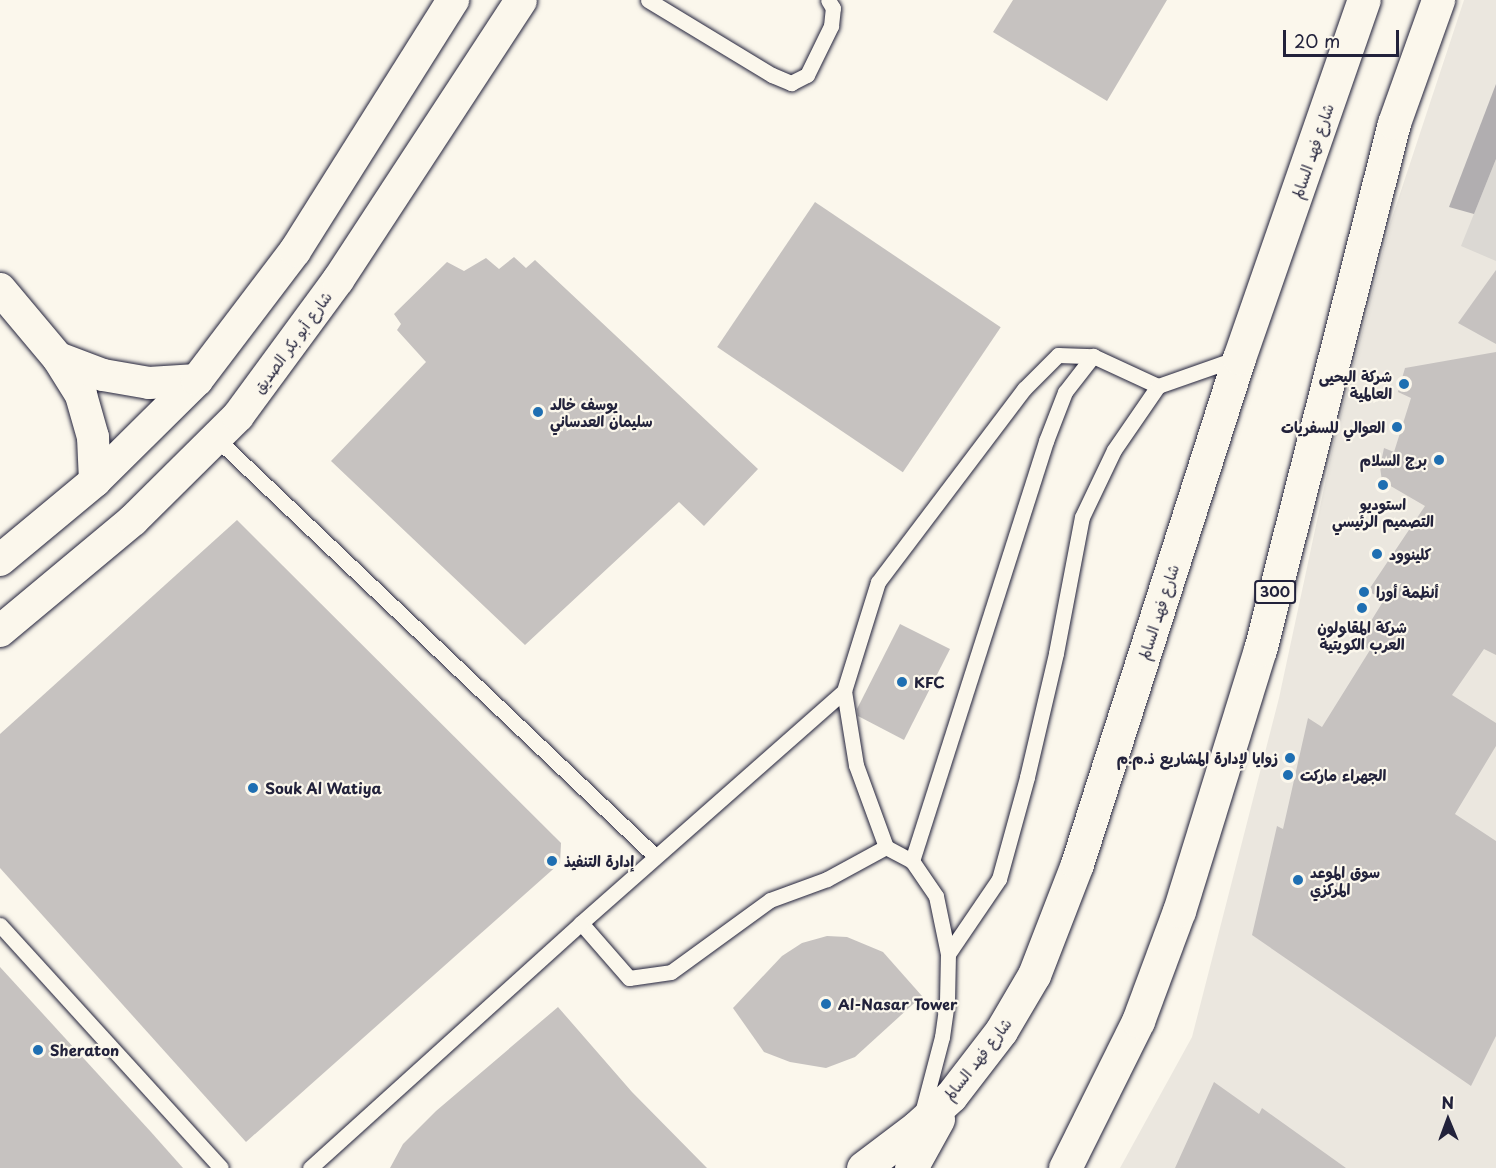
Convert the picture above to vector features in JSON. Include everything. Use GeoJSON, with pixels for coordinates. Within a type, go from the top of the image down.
{"type":"FeatureCollection","features":[{"type":"Feature","properties":{"kind":"main road","name":"شارع فهد السالم"},"geometry":{"type":"LineString","coordinates":[[862,1168],[918,1127],[951,1096],[1019,1003],[1034,975],[1077,864],[1239,358],[1364,0]]}},
{"type":"Feature","properties":{"kind":"main road","name":"300"},"geometry":{"type":"LineString","coordinates":[[1072,1156],[1138,1021],[1193,865],[1260,650],[1394,123],[1438,0]]}},
{"type":"Feature","properties":{"kind":"main road"},"geometry":{"type":"LineString","coordinates":[[910,1168],[951,1096]]}},
{"type":"Feature","properties":{"kind":"main road"},"geometry":{"type":"LineString","coordinates":[[1051,1168],[1072,1156]]}},
{"type":"Feature","properties":{"kind":"street"},"geometry":{"type":"LineString","coordinates":[[0,560],[95,481],[197,380],[295,251],[453,0]]}},
{"type":"Feature","properties":{"kind":"street","name":"شارع أبو بكر الصديق"},"geometry":{"type":"LineString","coordinates":[[0,631],[133,520],[238,416],[338,280],[521,0]]}},
{"type":"Feature","properties":{"kind":"street"},"geometry":{"type":"LineString","coordinates":[[0,289],[58,358],[81,395],[93,437],[95,481]]}},
{"type":"Feature","properties":{"kind":"street"},"geometry":{"type":"LineString","coordinates":[[58,358],[103,375],[138,381],[197,380]]}},
{"type":"Feature","properties":{"kind":"lane"},"geometry":{"type":"LineString","coordinates":[[648,0],[772,75],[791,83],[807,75],[831,26],[833,8],[828,0]]}},
{"type":"Feature","properties":{"kind":"lane"},"geometry":{"type":"LineString","coordinates":[[918,1127],[942,1037],[947,1001],[948,954],[936,896],[912,861],[886,847],[856,765],[844,691],[878,582],[1024,388],[1058,355],[1093,356],[1158,386]]}},
{"type":"Feature","properties":{"kind":"lane"},"geometry":{"type":"LineString","coordinates":[[912,861],[1046,441],[1065,392],[1093,356]]}},
{"type":"Feature","properties":{"kind":"lane"},"geometry":{"type":"LineString","coordinates":[[948,954],[999,879],[1056,653],[1082,517],[1114,450],[1158,386],[1239,358]]}},
{"type":"Feature","properties":{"kind":"lane"},"geometry":{"type":"LineString","coordinates":[[216,438],[655,856]]}},
{"type":"Feature","properties":{"kind":"lane"},"geometry":{"type":"LineString","coordinates":[[310,1168],[655,856],[844,691]]}},
{"type":"Feature","properties":{"kind":"lane"},"geometry":{"type":"LineString","coordinates":[[581,923],[629,978],[671,972],[770,900],[827,879],[886,847]]}},
{"type":"Feature","properties":{"kind":"lane"},"geometry":{"type":"LineString","coordinates":[[0,925],[221,1168]]}},
{"type":"Feature","properties":{"kind":"shaded area"},"geometry":{"type":"Polygon","coordinates":[[[1464,0],[1496,0],[1496,1168],[1120,1168],[1192,1037],[1279,698],[1333,446],[1389,227],[1464,0]]]}},
{"type":"Feature","properties":{"kind":"shaded area"},"geometry":{"type":"Polygon","coordinates":[[[1496,84],[1496,159],[1474,214],[1449,207],[1496,84]]]}},
{"type":"Feature","properties":{"kind":"shaded area"},"geometry":{"type":"Polygon","coordinates":[[[1496,159],[1496,261],[1461,246],[1496,159]]]}},
{"type":"Feature","properties":{"kind":"building"},"geometry":{"type":"Polygon","coordinates":[[[1013,0],[1167,0],[1107,101],[993,32],[1013,0]]]}},
{"type":"Feature","properties":{"kind":"building"},"geometry":{"type":"Polygon","coordinates":[[[815,202],[1001,327],[903,472],[717,347],[815,202]]]}},
{"type":"Feature","properties":{"kind":"building","name":"يوسف خالد سليمان العدساني"},"geometry":{"type":"Polygon","coordinates":[[[514,257],[526,268],[535,260],[758,469],[704,526],[679,502],[525,645],[331,461],[426,362],[397,330],[401,324],[394,314],[447,262],[464,271],[486,258],[499,269],[514,257]]]}},
{"type":"Feature","properties":{"kind":"building"},"geometry":{"type":"Polygon","coordinates":[[[1496,270],[1496,344],[1458,323],[1496,270]]]}},
{"type":"Feature","properties":{"kind":"building"},"geometry":{"type":"Polygon","coordinates":[[[1496,352],[1496,655],[1484,649],[1452,695],[1496,723],[1496,746],[1455,814],[1496,841],[1496,1036],[1471,1086],[1252,935],[1277,826],[1283,829],[1308,718],[1322,727],[1370,650],[1358,642],[1384,600],[1368,591],[1425,506],[1382,481],[1380,467],[1384,448],[1394,452],[1411,398],[1398,392],[1405,368],[1496,352]]]}},
{"type":"Feature","properties":{"kind":"building","name":"Souk Al Watiya"},"geometry":{"type":"Polygon","coordinates":[[[237,520],[561,843],[560,863],[246,1142],[0,868],[0,734],[237,520]]]}},
{"type":"Feature","properties":{"kind":"building","name":"KFC"},"geometry":{"type":"Polygon","coordinates":[[[900,624],[950,649],[904,740],[858,716],[857,709],[900,624]]]}},
{"type":"Feature","properties":{"kind":"building","name":"Al-Nasar Tower"},"geometry":{"type":"Polygon","coordinates":[[[827,936],[847,937],[883,952],[922,996],[855,1057],[826,1068],[790,1062],[764,1052],[733,1008],[782,956],[802,943],[827,936]]]}},
{"type":"Feature","properties":{"kind":"building","name":"Sheraton"},"geometry":{"type":"Polygon","coordinates":[[[0,967],[151,1132],[183,1168],[0,1168],[0,967]]]}},
{"type":"Feature","properties":{"kind":"building"},"geometry":{"type":"Polygon","coordinates":[[[558,1007],[632,1092],[707,1168],[390,1168],[403,1144],[436,1111],[558,1007]]]}},
{"type":"Feature","properties":{"kind":"building"},"geometry":{"type":"Polygon","coordinates":[[[1214,1082],[1259,1114],[1262,1108],[1346,1168],[1175,1168],[1214,1082]]]}},
{"type":"Feature","properties":{"kind":"place","name":"شركة اليحيى العالمية"},"geometry":{"type":"Point","coordinates":[1404,384]}},
{"type":"Feature","properties":{"kind":"place","name":"يوسف خالد سليمان العدساني"},"geometry":{"type":"Point","coordinates":[538,412]}},
{"type":"Feature","properties":{"kind":"place","name":"العوالي للسفريات"},"geometry":{"type":"Point","coordinates":[1397,427]}},
{"type":"Feature","properties":{"kind":"place","name":"برج السلام"},"geometry":{"type":"Point","coordinates":[1439,460]}},
{"type":"Feature","properties":{"kind":"place","name":"استوديو التصميم الرئيسي"},"geometry":{"type":"Point","coordinates":[1383,485]}},
{"type":"Feature","properties":{"kind":"place","name":"كلينوود"},"geometry":{"type":"Point","coordinates":[1377,554]}},
{"type":"Feature","properties":{"kind":"place","name":"أنظمة أورا"},"geometry":{"type":"Point","coordinates":[1364,592]}},
{"type":"Feature","properties":{"kind":"place","name":"شركة المقاولون العرب الكويتية"},"geometry":{"type":"Point","coordinates":[1362,608]}},
{"type":"Feature","properties":{"kind":"place","name":"KFC"},"geometry":{"type":"Point","coordinates":[902,682]}},
{"type":"Feature","properties":{"kind":"place","name":"زوايا لإدارة المشاريع ذ.م.م"},"geometry":{"type":"Point","coordinates":[1290,758]}},
{"type":"Feature","properties":{"kind":"place","name":"الجهراء ماركت"},"geometry":{"type":"Point","coordinates":[1288,775]}},
{"type":"Feature","properties":{"kind":"place","name":"Souk Al Watiya"},"geometry":{"type":"Point","coordinates":[253,788]}},
{"type":"Feature","properties":{"kind":"place","name":"إدارة التنفيذ"},"geometry":{"type":"Point","coordinates":[552,861]}},
{"type":"Feature","properties":{"kind":"place","name":"سوق الموعد المركزي"},"geometry":{"type":"Point","coordinates":[1298,880]}},
{"type":"Feature","properties":{"kind":"place","name":"Al-Nasar Tower"},"geometry":{"type":"Point","coordinates":[826,1004]}},
{"type":"Feature","properties":{"kind":"place","name":"Sheraton"},"geometry":{"type":"Point","coordinates":[38,1050]}}]}
